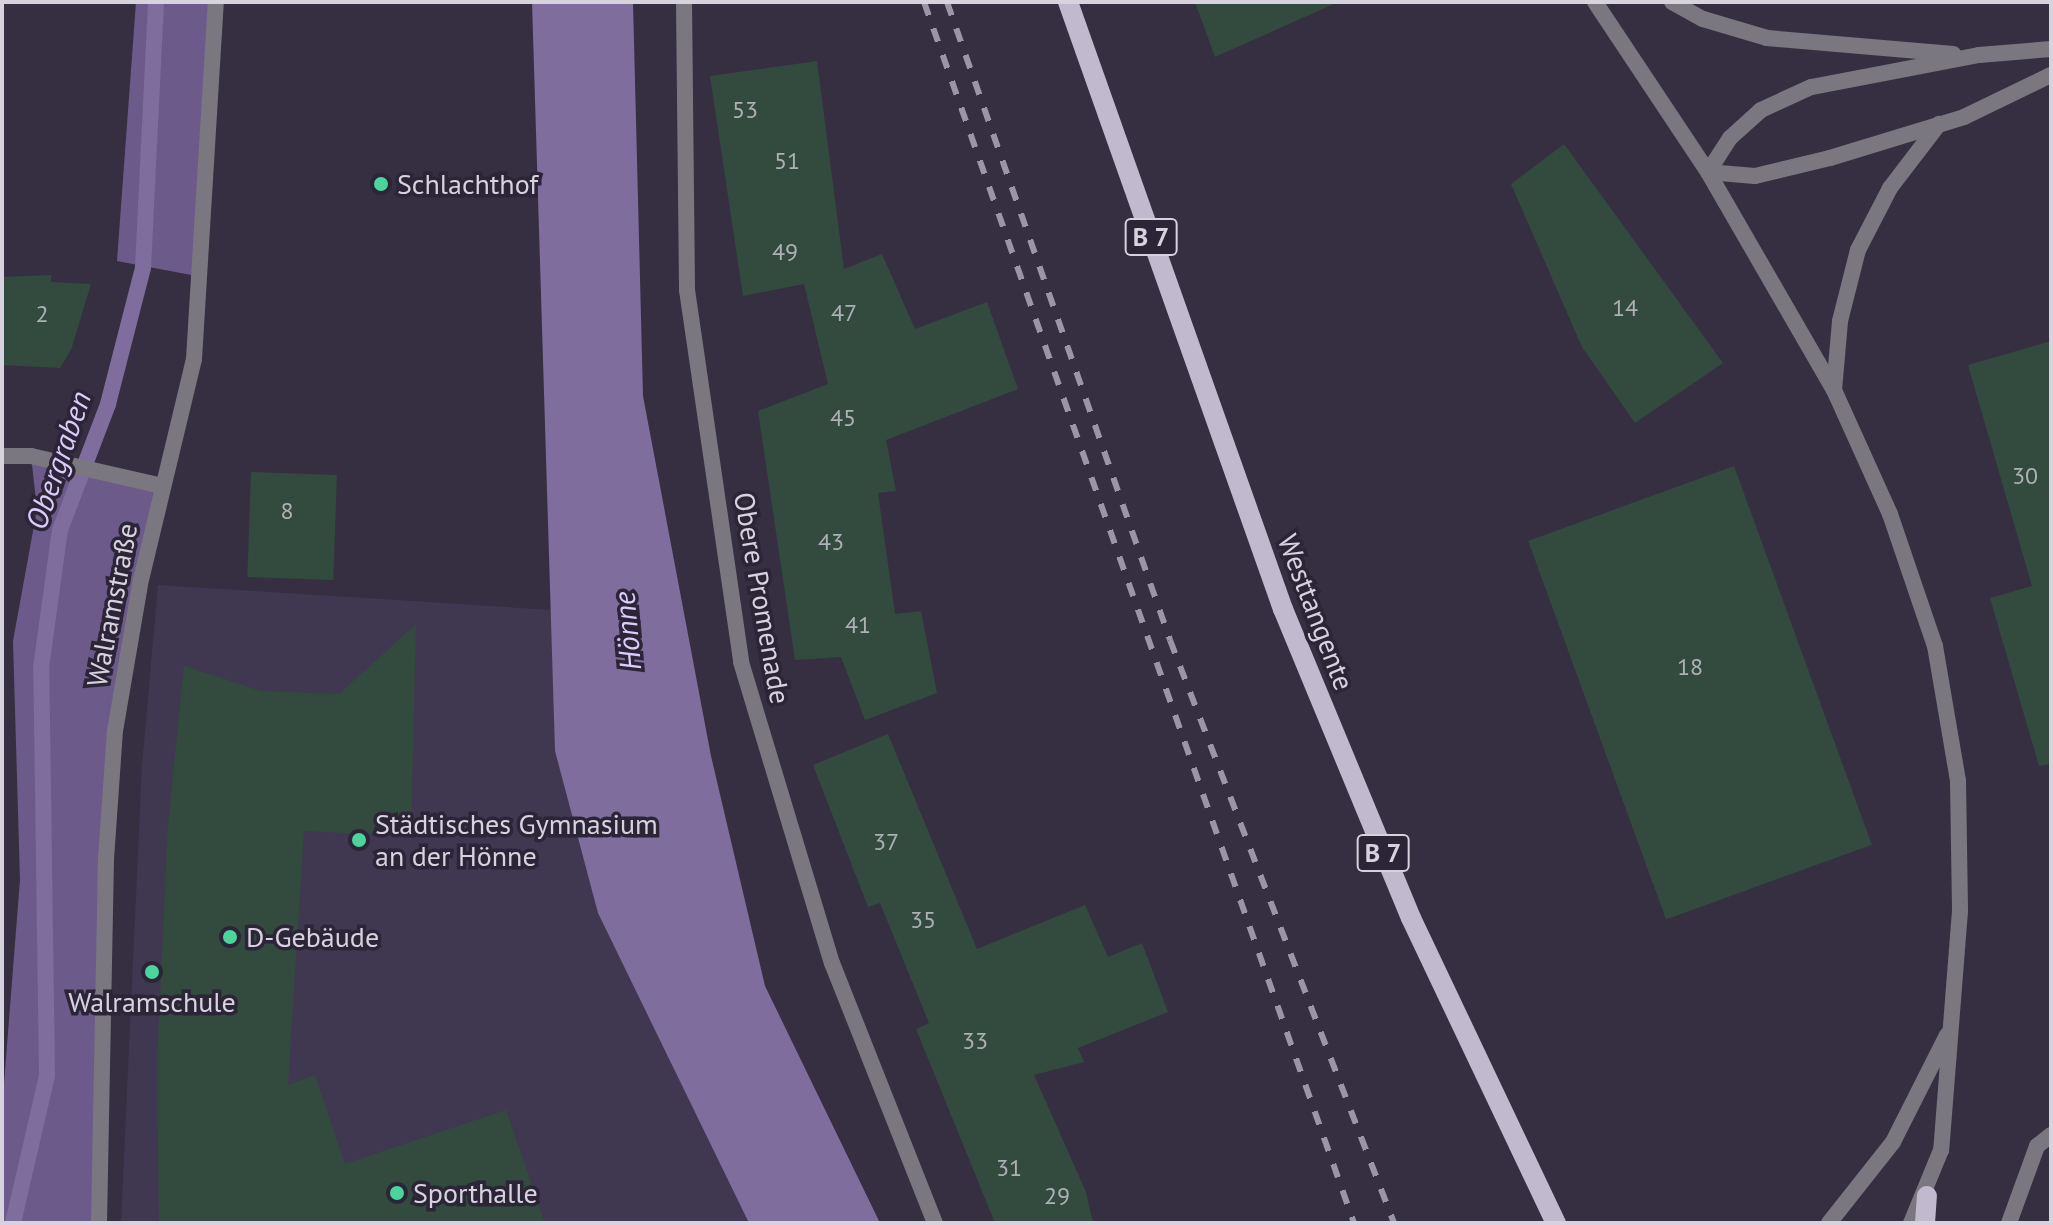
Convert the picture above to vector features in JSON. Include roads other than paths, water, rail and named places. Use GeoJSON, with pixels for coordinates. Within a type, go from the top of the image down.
{"type":"FeatureCollection","features":[{"type":"Feature","properties":{"kind":"main road","name":"Westtangente"},"geometry":{"type":"LineString","coordinates":[[1068,2],[1294,638],[1411,918],[1556,1223]]}},
{"type":"Feature","properties":{"kind":"main road"},"geometry":{"type":"LineString","coordinates":[[1925,1223],[1927,1196]]}},
{"type":"Feature","properties":{"kind":"street","name":"Walramstraße"},"geometry":{"type":"LineString","coordinates":[[99,1223],[106,859],[115,731],[162,486],[194,359],[216,2]]}},
{"type":"Feature","properties":{"kind":"street","name":"Obere Promenade"},"geometry":{"type":"LineString","coordinates":[[684,2],[687,290],[741,662],[832,963],[935,1223]]}},
{"type":"Feature","properties":{"kind":"street"},"geometry":{"type":"LineString","coordinates":[[1595,2],[1708,172],[1834,390],[1890,514],[1935,646],[1958,781],[1960,911],[1941,1150],[1927,1196],[1911,1223]]}},
{"type":"Feature","properties":{"kind":"street"},"geometry":{"type":"LineString","coordinates":[[1672,2],[1703,19],[1767,38],[1979,55]]}},
{"type":"Feature","properties":{"kind":"street"},"geometry":{"type":"LineString","coordinates":[[1708,172],[1730,138],[1780,98],[1811,87],[1979,55],[2051,49]]}},
{"type":"Feature","properties":{"kind":"street"},"geometry":{"type":"LineString","coordinates":[[1708,172],[1755,176],[1939,124],[2051,75]]}},
{"type":"Feature","properties":{"kind":"street"},"geometry":{"type":"LineString","coordinates":[[1834,390],[1840,321],[1858,250],[1890,188],[1939,124]]}},
{"type":"Feature","properties":{"kind":"street"},"geometry":{"type":"LineString","coordinates":[[2,456],[31,456],[162,486]]}},
{"type":"Feature","properties":{"kind":"street"},"geometry":{"type":"LineString","coordinates":[[1829,1223],[1893,1142],[1949,1030]]}},
{"type":"Feature","properties":{"kind":"street"},"geometry":{"type":"LineString","coordinates":[[2009,1223],[2037,1146],[2051,1135]]}},
{"type":"Feature","properties":{"kind":"water","name":"Hönne"},"geometry":{"type":"Polygon","coordinates":[[[532,2],[633,2],[643,396],[711,756],[765,986],[880,1223],[749,1223],[598,913],[555,751],[532,2]]]}},
{"type":"Feature","properties":{"kind":"waterway","name":"Obergraben"},"geometry":{"type":"LineString","coordinates":[[13,1223],[47,1076],[41,668],[60,530],[108,404],[143,268],[156,2]]}},
{"type":"Feature","properties":{"kind":"railway"},"geometry":{"type":"LineString","coordinates":[[924,2],[1354,1223]]}},
{"type":"Feature","properties":{"kind":"railway"},"geometry":{"type":"LineString","coordinates":[[947,2],[1170,640],[1394,1223]]}},
{"type":"Feature","properties":{"kind":"place","name":"Schlachthof"},"geometry":{"type":"Point","coordinates":[381,184]}},
{"type":"Feature","properties":{"kind":"place","name":"Städtisches Gymnasium an der Hönne"},"geometry":{"type":"Point","coordinates":[359,840]}},
{"type":"Feature","properties":{"kind":"place","name":"D-Gebäude"},"geometry":{"type":"Point","coordinates":[230,937]}},
{"type":"Feature","properties":{"kind":"place","name":"Walramschule"},"geometry":{"type":"Point","coordinates":[152,972]}},
{"type":"Feature","properties":{"kind":"place","name":"Sporthalle"},"geometry":{"type":"Point","coordinates":[397,1193]}}]}
